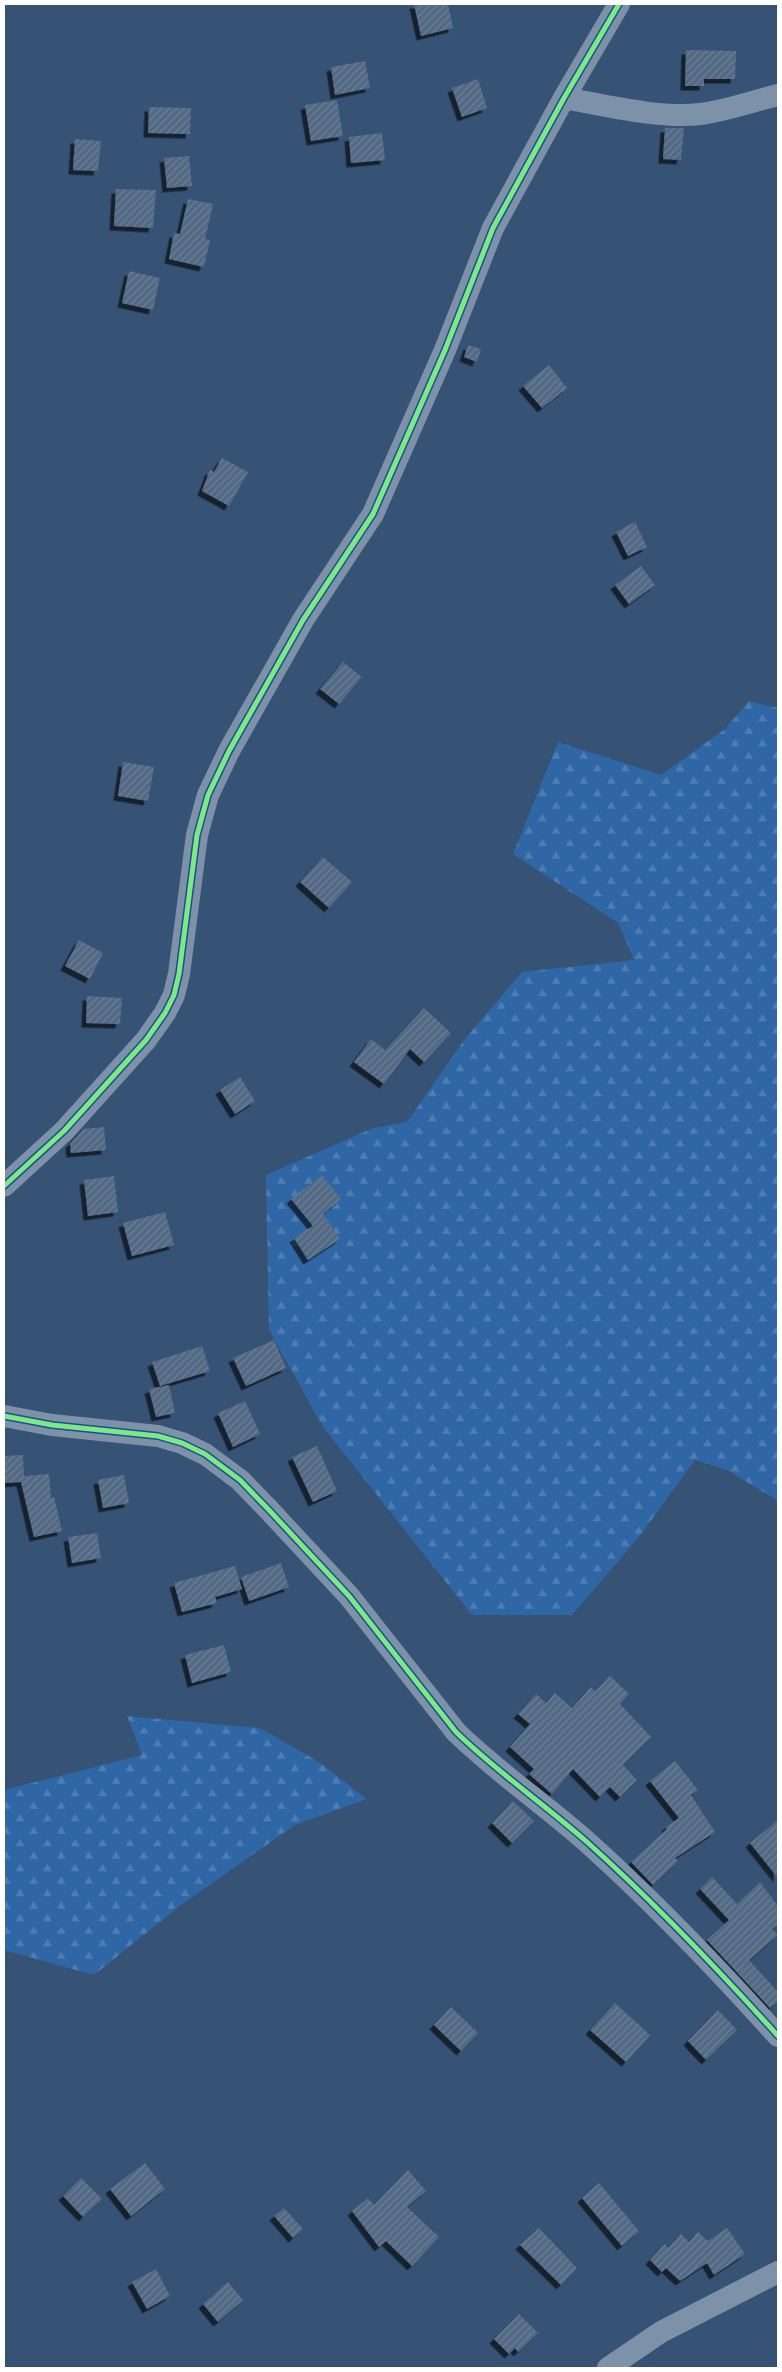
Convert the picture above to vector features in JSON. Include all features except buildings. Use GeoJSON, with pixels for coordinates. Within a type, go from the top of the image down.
{"type":"FeatureCollection","features":[{"type":"Feature","properties":{"kind":"street"},"geometry":{"type":"LineString","coordinates":[[4,1186],[64,1131],[146,1040],[165,1013],[174,995],[180,974],[197,834],[208,795],[229,750],[302,620],[373,514],[445,350],[493,228],[564,98],[619,4]]}},
{"type":"Feature","properties":{"kind":"street"},"geometry":{"type":"LineString","coordinates":[[564,98],[620,108],[676,114],[700,114],[778,95]]}},
{"type":"Feature","properties":{"kind":"street"},"geometry":{"type":"LineString","coordinates":[[4,1416],[52,1425],[158,1436],[182,1443],[205,1454],[240,1480],[349,1596],[456,1732],[586,1841],[637,1889],[690,1941],[778,2036]]}},
{"type":"Feature","properties":{"kind":"street"},"geometry":{"type":"LineString","coordinates":[[608,2368],[661,2332],[778,2272]]}},
{"type":"Feature","properties":{"kind":"green space"},"geometry":{"type":"Polygon","coordinates":[[[749,701],[778,708],[778,1501],[727,1470],[695,1460],[639,1537],[572,1615],[472,1615],[323,1427],[269,1330],[266,1175],[373,1128],[407,1122],[464,1040],[522,972],[634,960],[618,923],[513,854],[558,742],[661,775],[725,729],[749,701]]]}},
{"type":"Feature","properties":{"kind":"green space"},"geometry":{"type":"Polygon","coordinates":[[[127,1716],[260,1728],[319,1762],[367,1799],[295,1825],[181,1905],[94,1975],[4,1950],[4,1790],[142,1755],[127,1716]]]}},
{"type":"Feature","properties":{"kind":"cycle path"},"geometry":{"type":"LineString","coordinates":[[4,1186],[64,1131],[146,1040],[165,1013],[174,995],[179,974],[197,835],[208,795],[229,751],[303,620],[373,514],[445,350],[493,228],[564,98],[619,4]]}},
{"type":"Feature","properties":{"kind":"cycle path"},"geometry":{"type":"LineString","coordinates":[[4,1416],[52,1425],[158,1436],[182,1443],[205,1454],[240,1480],[349,1596],[456,1732],[488,1761],[571,1828],[637,1888],[685,1936],[778,2036]]}}]}
